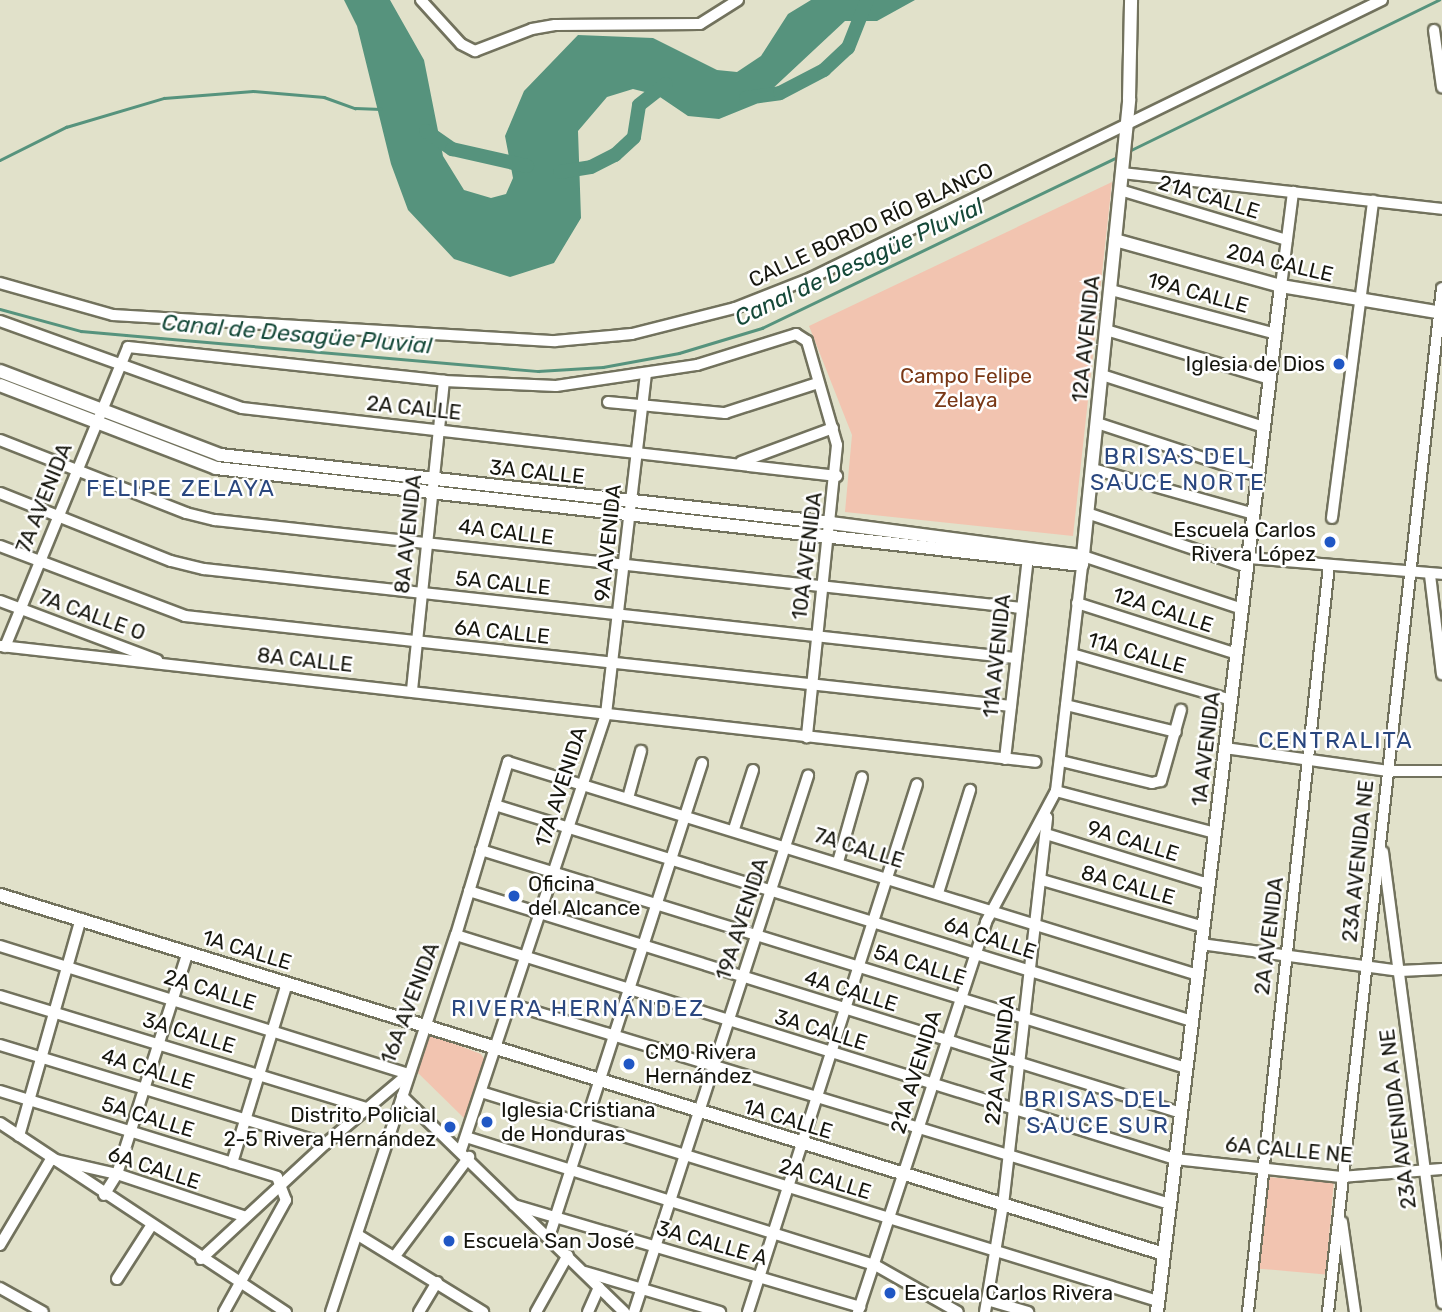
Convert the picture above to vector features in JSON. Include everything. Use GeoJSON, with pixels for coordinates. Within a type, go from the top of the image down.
{"type":"FeatureCollection","features":[{"type":"Feature","properties":{"kind":"street"},"geometry":{"type":"LineString","coordinates":[[421,0],[461,44],[475,51],[532,29],[555,26],[700,24],[738,0]]}},
{"type":"Feature","properties":{"kind":"street","name":"12A AVENIDA"},"geometry":{"type":"LineString","coordinates":[[1048,813],[1062,761],[1093,469],[1126,126],[1131,0]]}},
{"type":"Feature","properties":{"kind":"street","name":"CALLE BORDO RÍO BLANCO"},"geometry":{"type":"LineString","coordinates":[[0,283],[113,315],[555,341],[632,334],[735,308],[811,278],[1382,0]]}},
{"type":"Feature","properties":{"kind":"street"},"geometry":{"type":"LineString","coordinates":[[1434,30],[1442,87]]}},
{"type":"Feature","properties":{"kind":"street"},"geometry":{"type":"LineString","coordinates":[[1122,173],[1442,209]]}},
{"type":"Feature","properties":{"kind":"street","name":"21A CALLE"},"geometry":{"type":"LineString","coordinates":[[1120,190],[1287,240]]}},
{"type":"Feature","properties":{"kind":"street","name":"1A AVENIDA"},"geometry":{"type":"LineString","coordinates":[[1157,1306],[1293,192]]}},
{"type":"Feature","properties":{"kind":"street"},"geometry":{"type":"LineString","coordinates":[[1332,518],[1363,302],[1373,201]]}},
{"type":"Feature","properties":{"kind":"street","name":"20A CALLE"},"geometry":{"type":"LineString","coordinates":[[1115,240],[1282,286],[1363,302],[1441,313]]}},
{"type":"Feature","properties":{"kind":"street","name":"23A AVENIDA NE"},"geometry":{"type":"LineString","coordinates":[[1328,1312],[1408,574],[1442,288]]}},
{"type":"Feature","properties":{"kind":"street","name":"19A CALLE"},"geometry":{"type":"LineString","coordinates":[[1111,290],[1276,334]]}},
{"type":"Feature","properties":{"kind":"street","name":"2A CALLE"},"geometry":{"type":"LineString","coordinates":[[0,321],[242,408],[836,476]]}},
{"type":"Feature","properties":{"kind":"street"},"geometry":{"type":"LineString","coordinates":[[1106,330],[1270,379]]}},
{"type":"Feature","properties":{"kind":"street","name":"10A AVENIDA"},"geometry":{"type":"LineString","coordinates":[[444,381],[556,386],[646,375],[697,365],[796,334],[807,341],[833,428],[836,476],[807,737]]}},
{"type":"Feature","properties":{"kind":"street"},"geometry":{"type":"LineString","coordinates":[[118,363],[128,347],[141,346],[444,381]]}},
{"type":"Feature","properties":{"kind":"street","name":"7A AVENIDA"},"geometry":{"type":"LineString","coordinates":[[2,647],[20,609],[118,363]]}},
{"type":"Feature","properties":{"kind":"street","name":"3A CALLE"},"geometry":{"type":"LineString","coordinates":[[0,371],[216,468],[433,486],[830,529],[1082,560]]}},
{"type":"Feature","properties":{"kind":"street","name":"9A AVENIDA"},"geometry":{"type":"LineString","coordinates":[[606,714],[620,616],[646,375]]}},
{"type":"Feature","properties":{"kind":"street"},"geometry":{"type":"LineString","coordinates":[[1102,375],[1264,428]]}},
{"type":"Feature","properties":{"kind":"street","name":"8A AVENIDA"},"geometry":{"type":"LineString","coordinates":[[412,690],[444,381]]}},
{"type":"Feature","properties":{"kind":"street"},"geometry":{"type":"LineString","coordinates":[[608,402],[725,413],[818,383]]}},
{"type":"Feature","properties":{"kind":"street","name":"3A CALLE"},"geometry":{"type":"LineString","coordinates":[[0,385],[98,416]]}},
{"type":"Feature","properties":{"kind":"street"},"geometry":{"type":"LineString","coordinates":[[1097,423],[1258,477]]}},
{"type":"Feature","properties":{"kind":"street"},"geometry":{"type":"LineString","coordinates":[[737,463],[833,428]]}},
{"type":"Feature","properties":{"kind":"street","name":"4A CALLE"},"geometry":{"type":"LineString","coordinates":[[0,440],[186,513],[215,520],[1021,608]]}},
{"type":"Feature","properties":{"kind":"street"},"geometry":{"type":"LineString","coordinates":[[1093,469],[1254,514]]}},
{"type":"Feature","properties":{"kind":"street","name":"5A CALLE"},"geometry":{"type":"LineString","coordinates":[[0,493],[171,561],[204,569],[1015,658]]}},
{"type":"Feature","properties":{"kind":"street"},"geometry":{"type":"LineString","coordinates":[[1087,513],[1248,562],[1442,574]]}},
{"type":"Feature","properties":{"kind":"street","name":"3A CALLE"},"geometry":{"type":"LineString","coordinates":[[830,529],[1028,558],[1082,560]]}},
{"type":"Feature","properties":{"kind":"street","name":"6A CALLE"},"geometry":{"type":"LineString","coordinates":[[0,546],[185,616],[1011,706]]}},
{"type":"Feature","properties":{"kind":"street","name":"11A AVENIDA"},"geometry":{"type":"LineString","coordinates":[[1004,759],[1028,558]]}},
{"type":"Feature","properties":{"kind":"street"},"geometry":{"type":"LineString","coordinates":[[1082,560],[1242,609]]}},
{"type":"Feature","properties":{"kind":"street","name":"2A AVENIDA"},"geometry":{"type":"LineString","coordinates":[[1248,1312],[1329,565]]}},
{"type":"Feature","properties":{"kind":"street"},"geometry":{"type":"LineString","coordinates":[[1430,575],[1442,674]]}},
{"type":"Feature","properties":{"kind":"street","name":"7A CALLE O"},"geometry":{"type":"LineString","coordinates":[[0,601],[171,665]]}},
{"type":"Feature","properties":{"kind":"street","name":"12A CALLE"},"geometry":{"type":"LineString","coordinates":[[1077,603],[1237,654]]}},
{"type":"Feature","properties":{"kind":"street","name":"8A CALLE"},"geometry":{"type":"LineString","coordinates":[[2,647],[412,690],[1035,762]]}},
{"type":"Feature","properties":{"kind":"street","name":"11A CALLE"},"geometry":{"type":"LineString","coordinates":[[1072,654],[1231,700]]}},
{"type":"Feature","properties":{"kind":"street"},"geometry":{"type":"LineString","coordinates":[[1066,705],[1176,732]]}},
{"type":"Feature","properties":{"kind":"street"},"geometry":{"type":"LineString","coordinates":[[1062,761],[1157,782],[1166,776],[1181,710]]}},
{"type":"Feature","properties":{"kind":"street","name":"17A AVENIDA"},"geometry":{"type":"LineString","coordinates":[[395,1256],[465,1154],[466,1137],[606,714]]}},
{"type":"Feature","properties":{"kind":"street"},"geometry":{"type":"LineString","coordinates":[[1225,748],[1388,771],[1442,771]]}},
{"type":"Feature","properties":{"kind":"street"},"geometry":{"type":"LineString","coordinates":[[628,798],[641,751]]}},
{"type":"Feature","properties":{"kind":"street","name":"7A CALLE"},"geometry":{"type":"LineString","coordinates":[[508,762],[734,829],[1198,975]]}},
{"type":"Feature","properties":{"kind":"street","name":"16A AVENIDA"},"geometry":{"type":"LineString","coordinates":[[201,1259],[243,1216],[408,1074],[456,935],[508,762]]}},
{"type":"Feature","properties":{"kind":"street"},"geometry":{"type":"LineString","coordinates":[[549,1237],[626,991],[702,763]]}},
{"type":"Feature","properties":{"kind":"street"},"geometry":{"type":"LineString","coordinates":[[734,829],[753,770]]}},
{"type":"Feature","properties":{"kind":"street","name":"19A AVENIDA"},"geometry":{"type":"LineString","coordinates":[[634,1312],[808,776]]}},
{"type":"Feature","properties":{"kind":"street"},"geometry":{"type":"LineString","coordinates":[[838,862],[862,777]]}},
{"type":"Feature","properties":{"kind":"street"},"geometry":{"type":"LineString","coordinates":[[748,1312],[917,785]]}},
{"type":"Feature","properties":{"kind":"street"},"geometry":{"type":"LineString","coordinates":[[938,893],[970,790]]}},
{"type":"Feature","properties":{"kind":"street"},"geometry":{"type":"LineString","coordinates":[[1056,791],[1215,833]]}},
{"type":"Feature","properties":{"kind":"street","name":"6A CALLE"},"geometry":{"type":"LineString","coordinates":[[495,805],[1192,1021]]}},
{"type":"Feature","properties":{"kind":"street","name":"22A AVENIDA"},"geometry":{"type":"LineString","coordinates":[[985,1312],[1003,1205],[1048,813]]}},
{"type":"Feature","properties":{"kind":"street","name":"21A AVENIDA"},"geometry":{"type":"LineString","coordinates":[[859,1309],[975,953],[991,912],[1048,813]]}},
{"type":"Feature","properties":{"kind":"street","name":"9A CALLE"},"geometry":{"type":"LineString","coordinates":[[1046,834],[1209,884]]}},
{"type":"Feature","properties":{"kind":"street","name":"23A AVENIDA A NE"},"geometry":{"type":"LineString","coordinates":[[1381,838],[1400,971],[1422,1171],[1442,1303]]}},
{"type":"Feature","properties":{"kind":"street","name":"5A CALLE"},"geometry":{"type":"LineString","coordinates":[[481,850],[1186,1068]]}},
{"type":"Feature","properties":{"kind":"street","name":"8A CALLE"},"geometry":{"type":"LineString","coordinates":[[1042,880],[1203,927]]}},
{"type":"Feature","properties":{"kind":"street","name":"4A CALLE"},"geometry":{"type":"LineString","coordinates":[[469,891],[1181,1113]]}},
{"type":"Feature","properties":{"kind":"street","name":"1A CALLE"},"geometry":{"type":"LineString","coordinates":[[0,895],[494,1050],[1164,1254]]}},
{"type":"Feature","properties":{"kind":"street"},"geometry":{"type":"LineString","coordinates":[[19,1136],[81,919]]}},
{"type":"Feature","properties":{"kind":"street","name":"3A CALLE"},"geometry":{"type":"LineString","coordinates":[[456,935],[626,991],[1175,1159]]}},
{"type":"Feature","properties":{"kind":"street"},"geometry":{"type":"LineString","coordinates":[[1201,944],[1366,968],[1400,971],[1442,969]]}},
{"type":"Feature","properties":{"kind":"street","name":"2A CALLE"},"geometry":{"type":"LineString","coordinates":[[0,946],[272,1029],[408,1074]]}},
{"type":"Feature","properties":{"kind":"street"},"geometry":{"type":"LineString","coordinates":[[104,1195],[117,1174],[156,1044],[188,952]]}},
{"type":"Feature","properties":{"kind":"street"},"geometry":{"type":"LineString","coordinates":[[232,1163],[287,983]]}},
{"type":"Feature","properties":{"kind":"street","name":"3A CALLE"},"geometry":{"type":"LineString","coordinates":[[0,996],[367,1108]]}},
{"type":"Feature","properties":{"kind":"street"},"geometry":{"type":"LineString","coordinates":[[510,1004],[1007,1157],[1170,1204]]}},
{"type":"Feature","properties":{"kind":"street","name":"4A CALLE"},"geometry":{"type":"LineString","coordinates":[[0,1045],[325,1144]]}},
{"type":"Feature","properties":{"kind":"street"},"geometry":{"type":"LineString","coordinates":[[331,1312],[408,1074]]}},
{"type":"Feature","properties":{"kind":"street","name":"5A CALLE"},"geometry":{"type":"LineString","coordinates":[[0,1091],[232,1163],[282,1182]]}},
{"type":"Feature","properties":{"kind":"street","name":"2A CALLE"},"geometry":{"type":"LineString","coordinates":[[481,1092],[996,1252],[1157,1306]]}},
{"type":"Feature","properties":{"kind":"street"},"geometry":{"type":"LineString","coordinates":[[402,1096],[465,1154],[624,1312]]}},
{"type":"Feature","properties":{"kind":"street"},"geometry":{"type":"LineString","coordinates":[[0,1123],[104,1195],[286,1312]]}},
{"type":"Feature","properties":{"kind":"street"},"geometry":{"type":"LineString","coordinates":[[466,1137],[875,1265],[958,1312]]}},
{"type":"Feature","properties":{"kind":"street"},"geometry":{"type":"LineString","coordinates":[[0,1245],[51,1159]]}},
{"type":"Feature","properties":{"kind":"street","name":"6A CALLE"},"geometry":{"type":"LineString","coordinates":[[51,1159],[117,1174],[243,1216]]}},
{"type":"Feature","properties":{"kind":"street","name":"6A CALLE NE"},"geometry":{"type":"LineString","coordinates":[[1175,1159],[1341,1177],[1442,1169]]}},
{"type":"Feature","properties":{"kind":"street"},"geometry":{"type":"LineString","coordinates":[[224,1312],[286,1200],[282,1182]]}},
{"type":"Feature","properties":{"kind":"street","name":"3A CALLE A"},"geometry":{"type":"LineString","coordinates":[[514,1205],[859,1309]]}},
{"type":"Feature","properties":{"kind":"street"},"geometry":{"type":"LineString","coordinates":[[1340,1208],[1355,1312]]}},
{"type":"Feature","properties":{"kind":"street"},"geometry":{"type":"LineString","coordinates":[[117,1279],[151,1226]]}},
{"type":"Feature","properties":{"kind":"street"},"geometry":{"type":"LineString","coordinates":[[358,1235],[483,1312]]}},
{"type":"Feature","properties":{"kind":"street"},"geometry":{"type":"LineString","coordinates":[[536,1312],[568,1255]]}},
{"type":"Feature","properties":{"kind":"street"},"geometry":{"type":"LineString","coordinates":[[584,1272],[720,1312]]}},
{"type":"Feature","properties":{"kind":"street"},"geometry":{"type":"LineString","coordinates":[[419,1312],[437,1282]]}},
{"type":"Feature","properties":{"kind":"street"},"geometry":{"type":"LineString","coordinates":[[588,1312],[598,1287]]}},
{"type":"Feature","properties":{"kind":"street"},"geometry":{"type":"LineString","coordinates":[[0,1288],[30,1309],[43,1312]]}},
{"type":"Feature","properties":{"kind":"street"},"geometry":{"type":"LineString","coordinates":[[987,1300],[1028,1312]]}},
{"type":"Feature","properties":{"kind":"green space","name":"Campo Felipe Zelaya"},"geometry":{"type":"Polygon","coordinates":[[[1112,182],[1073,536],[845,512],[852,435],[809,326],[1112,182]]]}},
{"type":"Feature","properties":{"kind":"green space"},"geometry":{"type":"Polygon","coordinates":[[[428,1034],[481,1054],[484,1059],[468,1122],[415,1070],[428,1034]]]}},
{"type":"Feature","properties":{"kind":"green space"},"geometry":{"type":"Polygon","coordinates":[[[1267,1177],[1334,1183],[1326,1274],[1259,1269],[1267,1177]]]}},
{"type":"Feature","properties":{"kind":"shaded area"},"geometry":{"type":"Polygon","coordinates":[[[344,0],[390,0],[424,60],[443,156],[464,190],[491,198],[506,194],[513,178],[505,136],[524,91],[578,35],[653,38],[717,70],[737,72],[761,56],[788,14],[811,0],[915,0],[877,21],[845,21],[756,104],[719,119],[688,116],[657,95],[633,89],[607,97],[578,131],[581,218],[554,263],[510,277],[454,259],[408,210],[391,164],[357,26],[344,0]]]}},
{"type":"Feature","properties":{"kind":"waterway"},"geometry":{"type":"LineString","coordinates":[[746,98],[780,93],[824,70],[848,48],[867,0]]}},
{"type":"Feature","properties":{"kind":"waterway","name":"Canal de Desagüe Pluvial"},"geometry":{"type":"LineString","coordinates":[[1129,151],[1439,0]]}},
{"type":"Feature","properties":{"kind":"waterway"},"geometry":{"type":"LineString","coordinates":[[560,172],[591,167],[615,155],[634,137],[639,105],[666,84]]}},
{"type":"Feature","properties":{"kind":"waterway"},"geometry":{"type":"LineString","coordinates":[[0,160],[66,127],[164,98],[253,91],[324,97],[355,108],[381,109]]}},
{"type":"Feature","properties":{"kind":"waterway"},"geometry":{"type":"LineString","coordinates":[[426,131],[452,149],[527,166]]}},
{"type":"Feature","properties":{"kind":"waterway","name":"Canal de Desagüe Pluvial"},"geometry":{"type":"LineString","coordinates":[[0,309],[81,331],[538,371],[603,367],[679,353],[762,328],[1120,156]]}},
{"type":"Feature","properties":{"kind":"place","name":"Iglesia de Dios"},"geometry":{"type":"Point","coordinates":[1339,364]}},
{"type":"Feature","properties":{"kind":"place","name":"Escuela Carlos Rivera López"},"geometry":{"type":"Point","coordinates":[1330,542]}},
{"type":"Feature","properties":{"kind":"place","name":"Oficina del Alcance"},"geometry":{"type":"Point","coordinates":[514,896]}},
{"type":"Feature","properties":{"kind":"place","name":"CMO Rivera Hernández"},"geometry":{"type":"Point","coordinates":[629,1064]}},
{"type":"Feature","properties":{"kind":"place","name":"Iglesia Cristiana de Honduras"},"geometry":{"type":"Point","coordinates":[487,1122]}},
{"type":"Feature","properties":{"kind":"place","name":"Distrito Policial 2-5 Rivera Hernández"},"geometry":{"type":"Point","coordinates":[450,1127]}},
{"type":"Feature","properties":{"kind":"place","name":"Escuela San José"},"geometry":{"type":"Point","coordinates":[449,1241]}},
{"type":"Feature","properties":{"kind":"place","name":"Escuela Carlos Rivera"},"geometry":{"type":"Point","coordinates":[890,1293]}},
{"type":"Feature","properties":{"kind":"district","name":"BRISAS DEL SAUCE NORTE"},"geometry":{"type":"Point","coordinates":[1178,469]}},
{"type":"Feature","properties":{"kind":"district","name":"FELIPE ZELAYA"},"geometry":{"type":"Point","coordinates":[181,488]}},
{"type":"Feature","properties":{"kind":"district","name":"CENTRALITA"},"geometry":{"type":"Point","coordinates":[1336,740]}},
{"type":"Feature","properties":{"kind":"district","name":"RIVERA HERNÁNDEZ"},"geometry":{"type":"Point","coordinates":[578,1008]}},
{"type":"Feature","properties":{"kind":"district","name":"BRISAS DEL SAUCE SUR"},"geometry":{"type":"Point","coordinates":[1098,1112]}}]}
